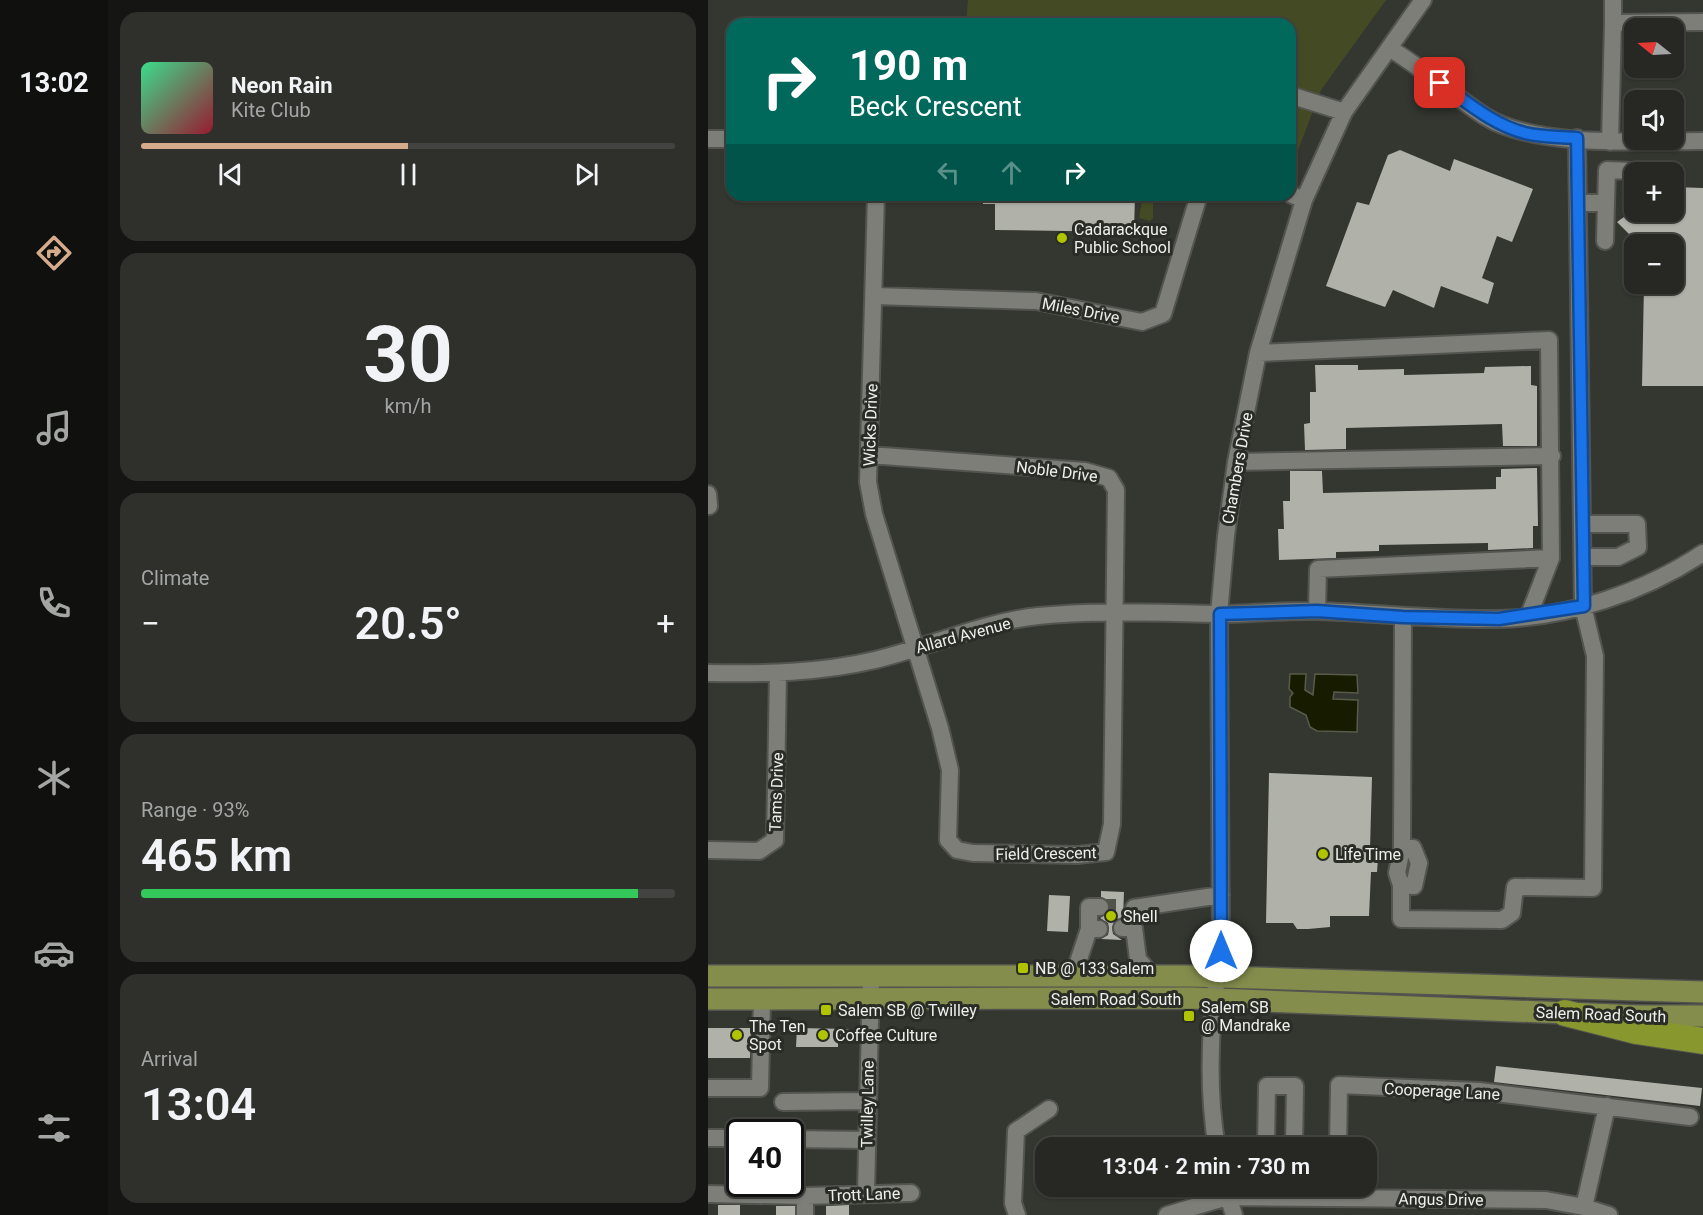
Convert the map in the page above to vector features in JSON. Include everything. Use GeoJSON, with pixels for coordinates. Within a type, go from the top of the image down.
{"type":"FeatureCollection","features":[{"type":"Feature","properties":{"kind":"highway"},"geometry":{"type":"LineString","coordinates":[[1565,1013],[1636,1031],[1703,1041]]}},
{"type":"Feature","properties":{"kind":"main road","name":"Salem Road South"},"geometry":{"type":"LineString","coordinates":[[708,976],[1216,977],[1667,993],[1703,992]]}},
{"type":"Feature","properties":{"kind":"main road","name":"Salem Road South"},"geometry":{"type":"LineString","coordinates":[[708,999],[1214,999],[1703,1016]]}},
{"type":"Feature","properties":{"kind":"street","name":"Chambers Drive"},"geometry":{"type":"LineString","coordinates":[[1215,1137],[1211,1110],[1214,999],[1221,951],[1220,614],[1226,536],[1236,462],[1258,353],[1297,197],[1344,112],[1423,0]]}},
{"type":"Feature","properties":{"kind":"street"},"geometry":{"type":"LineString","coordinates":[[1610,142],[1613,0]]}},
{"type":"Feature","properties":{"kind":"street"},"geometry":{"type":"LineString","coordinates":[[1613,23],[1703,22]]}},
{"type":"Feature","properties":{"kind":"street"},"geometry":{"type":"LineString","coordinates":[[1389,48],[1488,118],[1525,133],[1610,142],[1703,141]]}},
{"type":"Feature","properties":{"kind":"street"},"geometry":{"type":"LineString","coordinates":[[1296,97],[1344,112]]}},
{"type":"Feature","properties":{"kind":"street"},"geometry":{"type":"LineString","coordinates":[[1403,617],[1402,848],[1397,873],[1401,885],[1401,919],[1502,920],[1512,913],[1515,887],[1593,888],[1595,656],[1584,606],[1577,138]]}},
{"type":"Feature","properties":{"kind":"street"},"geometry":{"type":"LineString","coordinates":[[708,139],[726,139]]}},
{"type":"Feature","properties":{"kind":"street"},"geometry":{"type":"LineString","coordinates":[[1605,241],[1607,170],[1624,171]]}},
{"type":"Feature","properties":{"kind":"street","name":"Wicks Drive"},"geometry":{"type":"LineString","coordinates":[[876,201],[868,482],[874,514],[915,648]]}},
{"type":"Feature","properties":{"kind":"street","name":"Miles Drive"},"geometry":{"type":"LineString","coordinates":[[874,296],[1036,301],[1142,322],[1163,314],[1191,201]]}},
{"type":"Feature","properties":{"kind":"street"},"geometry":{"type":"LineString","coordinates":[[1579,203],[1606,203]]}},
{"type":"Feature","properties":{"kind":"street"},"geometry":{"type":"LineString","coordinates":[[1258,353],[1549,340],[1552,456],[1551,558],[1529,615]]}},
{"type":"Feature","properties":{"kind":"street","name":"Noble Drive"},"geometry":{"type":"LineString","coordinates":[[869,455],[1085,471],[1109,478],[1116,489],[1113,612]]}},
{"type":"Feature","properties":{"kind":"street"},"geometry":{"type":"LineString","coordinates":[[1236,462],[1552,456]]}},
{"type":"Feature","properties":{"kind":"street"},"geometry":{"type":"LineString","coordinates":[[1583,524],[1637,524],[1638,547],[1618,557],[1584,556]]}},
{"type":"Feature","properties":{"kind":"street","name":"Allard Avenue"},"geometry":{"type":"LineString","coordinates":[[708,673],[778,674],[831,669],[915,648],[985,627],[1034,617],[1113,612],[1220,614],[1317,611],[1403,617],[1499,619],[1584,606],[1626,593],[1666,575],[1703,553]]}},
{"type":"Feature","properties":{"kind":"street"},"geometry":{"type":"LineString","coordinates":[[1317,611],[1318,569],[1551,558]]}},
{"type":"Feature","properties":{"kind":"street","name":"Field Crescent"},"geometry":{"type":"LineString","coordinates":[[915,648],[950,770],[948,840],[957,850],[973,853],[1066,855],[1106,852],[1112,824],[1113,612]]}},
{"type":"Feature","properties":{"kind":"street","name":"Tams Drive"},"geometry":{"type":"LineString","coordinates":[[708,850],[759,851],[775,840],[778,674]]}},
{"type":"Feature","properties":{"kind":"street"},"geometry":{"type":"LineString","coordinates":[[1153,976],[1138,959],[1128,928],[1129,908],[1221,895]]}},
{"type":"Feature","properties":{"kind":"street"},"geometry":{"type":"LineString","coordinates":[[1073,977],[1094,929],[1089,907],[1100,907]]}},
{"type":"Feature","properties":{"kind":"street","name":"Twilley Lane"},"geometry":{"type":"LineString","coordinates":[[866,1194],[871,978]]}},
{"type":"Feature","properties":{"kind":"street"},"geometry":{"type":"LineString","coordinates":[[708,1088],[760,1088],[762,999]]}},
{"type":"Feature","properties":{"kind":"street","name":"Cooperage Lane"},"geometry":{"type":"LineString","coordinates":[[1338,1137],[1339,1085],[1479,1091],[1690,1118]]}},
{"type":"Feature","properties":{"kind":"street"},"geometry":{"type":"LineString","coordinates":[[783,1102],[867,1101]]}},
{"type":"Feature","properties":{"kind":"street"},"geometry":{"type":"LineString","coordinates":[[1584,1207],[1607,1106]]}},
{"type":"Feature","properties":{"kind":"street"},"geometry":{"type":"LineString","coordinates":[[1017,1215],[1014,1203],[1016,1131],[1049,1109]]}},
{"type":"Feature","properties":{"kind":"street"},"geometry":{"type":"LineString","coordinates":[[708,1138],[726,1138]]}},
{"type":"Feature","properties":{"kind":"street"},"geometry":{"type":"LineString","coordinates":[[804,1139],[867,1140]]}},
{"type":"Feature","properties":{"kind":"street","name":"Trott Lane"},"geometry":{"type":"LineString","coordinates":[[708,1194],[805,1196],[911,1193]]}},
{"type":"Feature","properties":{"kind":"street","name":"Angus Drive"},"geometry":{"type":"LineString","coordinates":[[1377,1194],[1546,1200],[1584,1207],[1609,1215]]}},
{"type":"Feature","properties":{"kind":"street"},"geometry":{"type":"LineString","coordinates":[[805,1196],[805,1215]]}},
{"type":"Feature","properties":{"kind":"street","name":"Angus Drive"},"geometry":{"type":"LineString","coordinates":[[1167,1215],[1213,1197]]}},
{"type":"Feature","properties":{"kind":"street"},"geometry":{"type":"LineString","coordinates":[[1228,1197],[1234,1215]]}},
{"type":"Feature","properties":{"kind":"shaded area"},"geometry":{"type":"Polygon","coordinates":[[[968,0],[1386,0],[1321,90],[1296,155],[1296,18],[966,18],[968,0]]]}},
{"type":"Feature","properties":{"kind":"shaded area"},"geometry":{"type":"Polygon","coordinates":[[[1142,201],[1153,201],[1153,218],[1150,221],[1139,218],[1142,201]]]}},
{"type":"Feature","properties":{"kind":"shaded area"},"geometry":{"type":"Polygon","coordinates":[[[1290,674],[1306,674],[1305,690],[1313,695],[1315,674],[1357,675],[1358,693],[1334,692],[1333,699],[1358,700],[1357,732],[1317,731],[1310,727],[1306,715],[1290,707],[1290,697],[1293,693],[1289,689],[1290,674]]]}},
{"type":"Feature","properties":{"kind":"building"},"geometry":{"type":"Polygon","coordinates":[[[1400,150],[1450,171],[1454,159],[1533,189],[1512,242],[1497,236],[1482,278],[1494,283],[1488,304],[1441,286],[1434,308],[1393,290],[1385,307],[1326,286],[1357,202],[1369,205],[1388,155],[1400,150]]]}},
{"type":"Feature","properties":{"kind":"building"},"geometry":{"type":"Polygon","coordinates":[[[1684,187],[1703,188],[1703,386],[1642,386],[1644,294],[1684,294],[1684,234],[1629,234],[1617,222],[1624,217],[1624,222],[1684,222],[1684,187]]]}},
{"type":"Feature","properties":{"kind":"building"},"geometry":{"type":"Polygon","coordinates":[[[983,201],[1135,201],[1134,232],[995,230],[995,204],[983,204],[983,201]]]}},
{"type":"Feature","properties":{"kind":"building"},"geometry":{"type":"Polygon","coordinates":[[[1315,365],[1358,365],[1358,370],[1404,369],[1404,375],[1484,373],[1485,367],[1531,366],[1531,385],[1537,386],[1537,446],[1503,446],[1502,424],[1346,428],[1346,449],[1305,450],[1304,424],[1310,423],[1310,392],[1316,392],[1315,365]]]}},
{"type":"Feature","properties":{"kind":"building"},"geometry":{"type":"Polygon","coordinates":[[[1537,468],[1538,526],[1533,526],[1533,548],[1488,550],[1488,543],[1379,545],[1379,551],[1336,552],[1336,558],[1279,560],[1278,529],[1284,529],[1283,501],[1290,501],[1290,471],[1322,471],[1323,493],[1496,489],[1496,477],[1501,477],[1501,469],[1537,468]]]}},
{"type":"Feature","properties":{"kind":"building","name":"Life Time"},"geometry":{"type":"Polygon","coordinates":[[[1269,773],[1372,777],[1370,849],[1378,849],[1378,858],[1377,872],[1371,872],[1369,916],[1330,916],[1330,927],[1308,929],[1297,929],[1293,923],[1266,923],[1269,773]]]}},
{"type":"Feature","properties":{"kind":"building"},"geometry":{"type":"Polygon","coordinates":[[[1101,891],[1124,892],[1123,918],[1116,919],[1112,927],[1113,934],[1122,940],[1101,939],[1108,935],[1109,928],[1108,923],[1100,918],[1109,913],[1110,906],[1109,901],[1101,897],[1101,891]]]}},
{"type":"Feature","properties":{"kind":"building"},"geometry":{"type":"Polygon","coordinates":[[[1049,895],[1070,896],[1068,932],[1047,931],[1049,895]]]}},
{"type":"Feature","properties":{"kind":"building"},"geometry":{"type":"Polygon","coordinates":[[[708,1028],[751,1028],[750,1058],[708,1058],[708,1028]]]}},
{"type":"Feature","properties":{"kind":"building","name":"Coffee Culture"},"geometry":{"type":"Polygon","coordinates":[[[797,1028],[850,1029],[850,1040],[838,1040],[838,1047],[796,1047],[797,1028]]]}},
{"type":"Feature","properties":{"kind":"building"},"geometry":{"type":"Polygon","coordinates":[[[1496,1066],[1702,1088],[1700,1106],[1494,1082],[1496,1066]]]}},
{"type":"Feature","properties":{"kind":"building"},"geometry":{"type":"Polygon","coordinates":[[[718,1205],[740,1205],[740,1215],[718,1215],[718,1205]]]}},
{"type":"Feature","properties":{"kind":"building"},"geometry":{"type":"Polygon","coordinates":[[[849,1205],[849,1215],[826,1215],[826,1206],[849,1205]]]}},
{"type":"Feature","properties":{"kind":"building"},"geometry":{"type":"Polygon","coordinates":[[[776,1206],[795,1206],[795,1215],[776,1215],[776,1206]]]}},
{"type":"Feature","properties":{"kind":"tunnel"},"geometry":{"type":"LineString","coordinates":[[1100,907],[1123,907]]}},
{"type":"Feature","properties":{"kind":"place","name":"Cadarackque Public School"},"geometry":{"type":"Point","coordinates":[1062,238]}},
{"type":"Feature","properties":{"kind":"place","name":"Life Time"},"geometry":{"type":"Point","coordinates":[1323,854]}},
{"type":"Feature","properties":{"kind":"place","name":"Shell"},"geometry":{"type":"Point","coordinates":[1111,916]}},
{"type":"Feature","properties":{"kind":"place","name":"NB @ 133 Salem"},"geometry":{"type":"Point","coordinates":[1023,968]}},
{"type":"Feature","properties":{"kind":"place","name":"Salem SB @ Twilley"},"geometry":{"type":"Point","coordinates":[826,1010]}},
{"type":"Feature","properties":{"kind":"place","name":"Salem SB @ Mandrake"},"geometry":{"type":"Point","coordinates":[1189,1016]}},
{"type":"Feature","properties":{"kind":"place","name":"The Ten Spot"},"geometry":{"type":"Point","coordinates":[737,1035]}},
{"type":"Feature","properties":{"kind":"place","name":"Coffee Culture"},"geometry":{"type":"Point","coordinates":[823,1035]}},
{"type":"Feature","properties":{"kind":"route"},"geometry":{"type":"LineString","coordinates":[[1221,951],[1220,614],[1317,611],[1403,617],[1499,619],[1584,606],[1577,138],[1525,133],[1488,118],[1440,83]]}}]}
